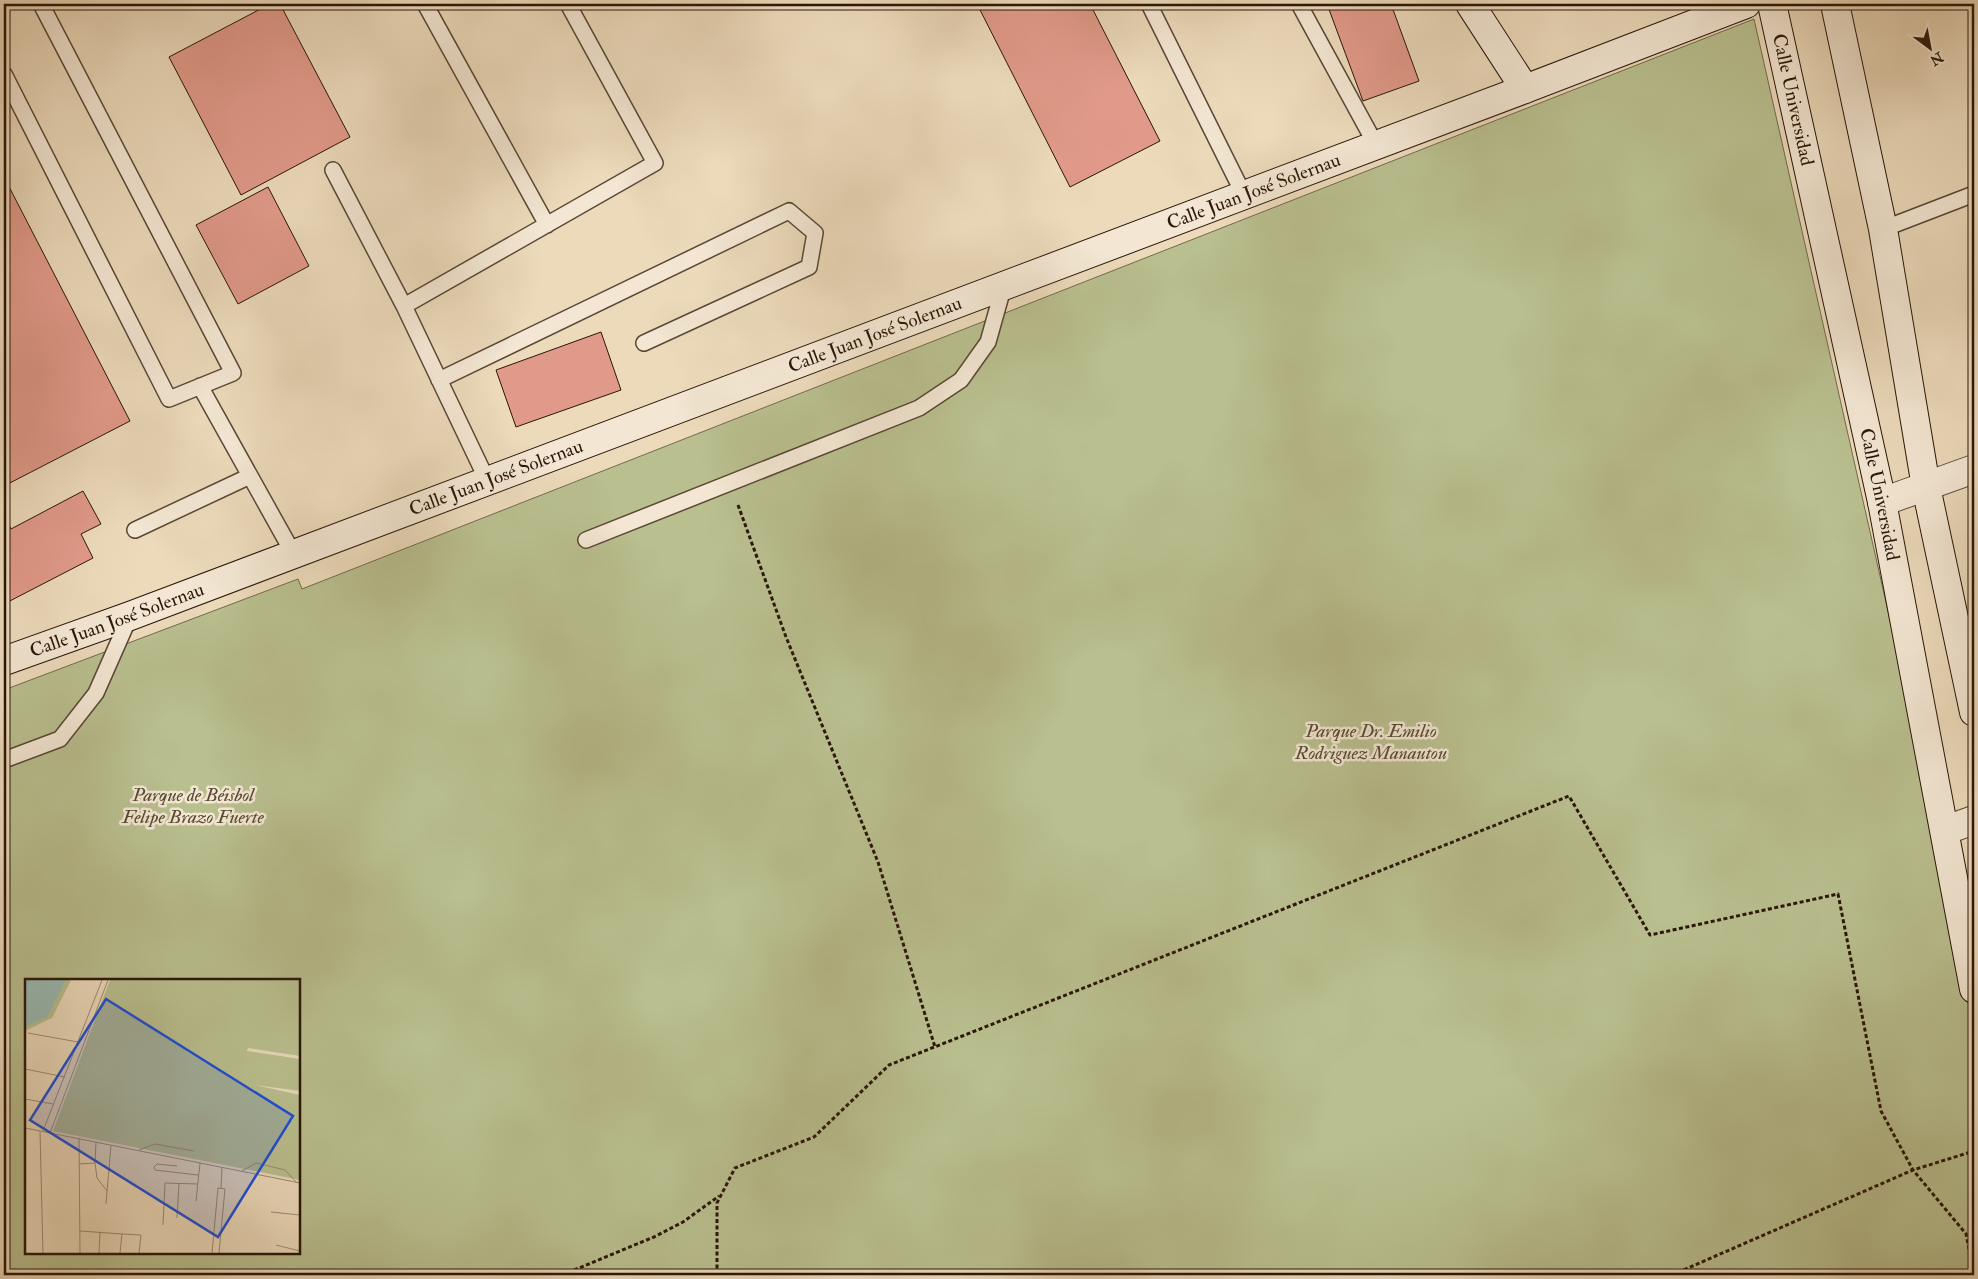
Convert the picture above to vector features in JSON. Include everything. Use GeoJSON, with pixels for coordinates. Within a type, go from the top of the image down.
{"type":"FeatureCollection","features":[{"type":"Feature","properties":{"kind":"street"},"geometry":{"type":"LineString","coordinates":[[1470,4],[1525,89]]}},
{"type":"Feature","properties":{"kind":"street","name":"Calle Juan José Solernau"},"geometry":{"type":"LineString","coordinates":[[4,661],[130,616],[1746,4]]}},
{"type":"Feature","properties":{"kind":"street","name":"Calle Universidad"},"geometry":{"type":"LineString","coordinates":[[1772,4],[1882,502],[1946,830],[1974,989]]}},
{"type":"Feature","properties":{"kind":"street"},"geometry":{"type":"LineString","coordinates":[[1835,4],[1883,229],[1926,487],[1974,712]]}},
{"type":"Feature","properties":{"kind":"street"},"geometry":{"type":"LineString","coordinates":[[1882,502],[1974,469]]}},
{"type":"Feature","properties":{"kind":"street"},"geometry":{"type":"LineString","coordinates":[[1946,830],[1974,820]]}},
{"type":"Feature","properties":{"kind":"lane"},"geometry":{"type":"LineString","coordinates":[[4,74],[169,399],[233,373],[41,4]]}},
{"type":"Feature","properties":{"kind":"lane"},"geometry":{"type":"LineString","coordinates":[[425,4],[547,225]]}},
{"type":"Feature","properties":{"kind":"lane"},"geometry":{"type":"LineString","coordinates":[[404,306],[655,163],[568,4]]}},
{"type":"Feature","properties":{"kind":"lane"},"geometry":{"type":"LineString","coordinates":[[1149,4],[1244,195]]}},
{"type":"Feature","properties":{"kind":"lane"},"geometry":{"type":"LineString","coordinates":[[1299,4],[1376,145]]}},
{"type":"Feature","properties":{"kind":"lane"},"geometry":{"type":"LineString","coordinates":[[333,170],[404,306],[487,480]]}},
{"type":"Feature","properties":{"kind":"lane"},"geometry":{"type":"LineString","coordinates":[[1883,229],[1974,194]]}},
{"type":"Feature","properties":{"kind":"lane"},"geometry":{"type":"LineString","coordinates":[[439,380],[789,211],[814,233],[809,267],[644,343]]}},
{"type":"Feature","properties":{"kind":"lane"},"geometry":{"type":"LineString","coordinates":[[586,540],[919,408],[961,380],[988,342],[1004,285]]}},
{"type":"Feature","properties":{"kind":"lane"},"geometry":{"type":"LineString","coordinates":[[200,386],[294,553]]}},
{"type":"Feature","properties":{"kind":"lane"},"geometry":{"type":"LineString","coordinates":[[135,530],[250,476]]}},
{"type":"Feature","properties":{"kind":"lane"},"geometry":{"type":"LineString","coordinates":[[4,760],[60,739],[96,693],[130,616]]}},
{"type":"Feature","properties":{"kind":"path"},"geometry":{"type":"LineString","coordinates":[[730,483],[786,637],[878,862],[935,1047]]}},
{"type":"Feature","properties":{"kind":"path"},"geometry":{"type":"LineString","coordinates":[[717,1275],[718,1203],[735,1168],[814,1137],[889,1065],[1569,796],[1650,934],[1838,894],[1881,1111],[1913,1170],[1966,1234],[1974,1275]]}},
{"type":"Feature","properties":{"kind":"path"},"geometry":{"type":"LineString","coordinates":[[1672,1275],[1913,1170],[1974,1151]]}},
{"type":"Feature","properties":{"kind":"path"},"geometry":{"type":"LineString","coordinates":[[562,1275],[654,1238],[683,1222],[721,1195]]}},
{"type":"Feature","properties":{"kind":"green space","name":"Parque Dr. Emilio Rodriguez Manautou"},"geometry":{"type":"Polygon","coordinates":[[[1754,19],[1945,863],[1974,1038],[1974,1275],[4,1275],[4,690],[298,579],[302,589],[1754,19]]]}},
{"type":"Feature","properties":{"kind":"building"},"geometry":{"type":"Polygon","coordinates":[[[270,4],[280,4],[350,137],[241,195],[169,57],[270,4]]]}},
{"type":"Feature","properties":{"kind":"building"},"geometry":{"type":"Polygon","coordinates":[[[977,4],[1090,4],[1160,141],[1070,187],[977,4]]]}},
{"type":"Feature","properties":{"kind":"building"},"geometry":{"type":"Polygon","coordinates":[[[1327,4],[1391,4],[1419,81],[1363,101],[1327,4]]]}},
{"type":"Feature","properties":{"kind":"building"},"geometry":{"type":"Polygon","coordinates":[[[4,177],[130,421],[4,486],[4,177]]]}},
{"type":"Feature","properties":{"kind":"building"},"geometry":{"type":"Polygon","coordinates":[[[268,187],[309,266],[238,304],[196,225],[268,187]]]}},
{"type":"Feature","properties":{"kind":"building"},"geometry":{"type":"Polygon","coordinates":[[[601,332],[621,390],[516,427],[496,370],[601,332]]]}},
{"type":"Feature","properties":{"kind":"building"},"geometry":{"type":"Polygon","coordinates":[[[83,491],[101,524],[81,534],[93,558],[4,604],[4,515],[11,529],[83,491]]]}},
{"type":"Feature","properties":{"kind":"park label","name":"Parque de Béisbol Felipe Brazo Fuerte"},"geometry":{"type":"Point","coordinates":[193,806]}}]}
